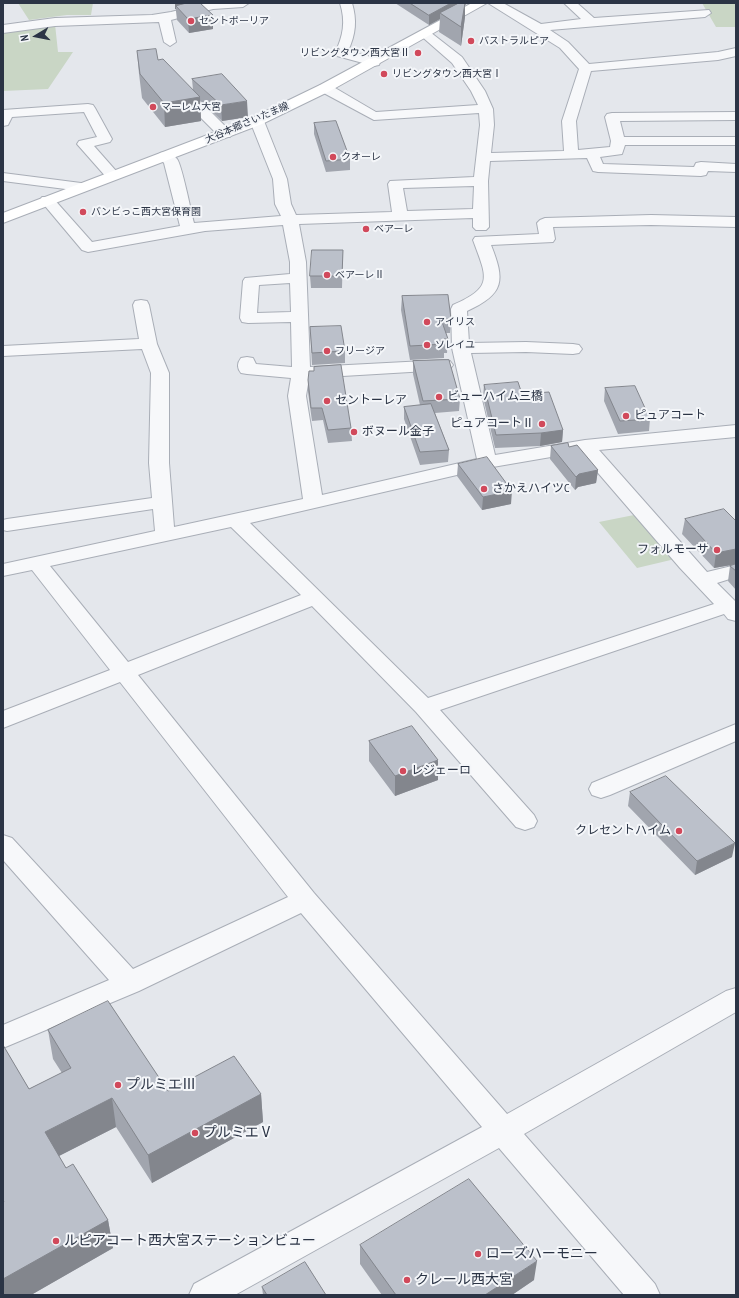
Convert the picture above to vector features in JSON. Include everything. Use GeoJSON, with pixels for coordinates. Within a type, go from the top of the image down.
{"type":"FeatureCollection","features":[{"type":"Feature","properties":{"kind":"main road","name":"大谷本郷さいたま線"},"geometry":{"type":"LineString","coordinates":[[3,218],[112,175],[257,121],[325,88],[426,35],[481,3]]}},
{"type":"Feature","properties":{"kind":"street"},"geometry":{"type":"LineString","coordinates":[[3,29],[55,22],[132,20],[164,17],[213,4],[243,3]]}},
{"type":"Feature","properties":{"kind":"street"},"geometry":{"type":"LineString","coordinates":[[346,3],[350,14],[350,35],[341,53],[374,62]]}},
{"type":"Feature","properties":{"kind":"street"},"geometry":{"type":"LineString","coordinates":[[494,3],[539,28],[564,45],[586,68]]}},
{"type":"Feature","properties":{"kind":"street"},"geometry":{"type":"LineString","coordinates":[[570,3],[591,22]]}},
{"type":"Feature","properties":{"kind":"street"},"geometry":{"type":"LineString","coordinates":[[539,28],[705,12]]}},
{"type":"Feature","properties":{"kind":"street"},"geometry":{"type":"LineString","coordinates":[[164,17],[170,42]]}},
{"type":"Feature","properties":{"kind":"street"},"geometry":{"type":"LineString","coordinates":[[426,35],[457,60],[478,91],[486,109],[487,125],[485,157],[481,181],[481,240],[493,273],[490,292],[477,302],[459,309],[463,356],[487,462]]}},
{"type":"Feature","properties":{"kind":"street"},"geometry":{"type":"LineString","coordinates":[[586,68],[718,56],[736,52]]}},
{"type":"Feature","properties":{"kind":"street"},"geometry":{"type":"LineString","coordinates":[[571,155],[569,121],[586,68]]}},
{"type":"Feature","properties":{"kind":"street"},"geometry":{"type":"LineString","coordinates":[[172,78],[182,92],[225,134]]}},
{"type":"Feature","properties":{"kind":"street"},"geometry":{"type":"LineString","coordinates":[[325,88],[374,116],[486,109]]}},
{"type":"Feature","properties":{"kind":"street"},"geometry":{"type":"LineString","coordinates":[[3,122],[6,113],[88,108],[105,139],[84,144],[112,175]]}},
{"type":"Feature","properties":{"kind":"street"},"geometry":{"type":"LineString","coordinates":[[485,157],[571,155],[617,151],[618,141],[612,117],[736,116]]}},
{"type":"Feature","properties":{"kind":"street"},"geometry":{"type":"LineString","coordinates":[[257,121],[280,179],[283,204],[290,220],[298,262],[301,373],[297,396],[313,503]]}},
{"type":"Feature","properties":{"kind":"street"},"geometry":{"type":"LineString","coordinates":[[618,141],[736,140]]}},
{"type":"Feature","properties":{"kind":"street"},"geometry":{"type":"LineString","coordinates":[[592,154],[598,168],[701,172],[701,166],[692,141]]}},
{"type":"Feature","properties":{"kind":"street"},"geometry":{"type":"LineString","coordinates":[[165,156],[171,160],[188,229]]}},
{"type":"Feature","properties":{"kind":"street"},"geometry":{"type":"LineString","coordinates":[[701,166],[736,168]]}},
{"type":"Feature","properties":{"kind":"street"},"geometry":{"type":"LineString","coordinates":[[3,177],[81,187]]}},
{"type":"Feature","properties":{"kind":"street"},"geometry":{"type":"LineString","coordinates":[[400,216],[395,184],[481,181]]}},
{"type":"Feature","properties":{"kind":"street"},"geometry":{"type":"LineString","coordinates":[[48,200],[88,247],[205,226],[290,220],[480,213]]}},
{"type":"Feature","properties":{"kind":"street"},"geometry":{"type":"LineString","coordinates":[[481,240],[547,239],[545,223],[651,220],[736,222]]}},
{"type":"Feature","properties":{"kind":"street"},"geometry":{"type":"LineString","coordinates":[[299,278],[251,280],[248,318],[300,317]]}},
{"type":"Feature","properties":{"kind":"street"},"geometry":{"type":"LineString","coordinates":[[141,305],[148,344],[160,373],[159,463],[165,534]]}},
{"type":"Feature","properties":{"kind":"street"},"geometry":{"type":"LineString","coordinates":[[3,351],[148,344]]}},
{"type":"Feature","properties":{"kind":"street"},"geometry":{"type":"LineString","coordinates":[[247,362],[247,369],[301,373],[463,356],[526,346],[572,349]]}},
{"type":"Feature","properties":{"kind":"street"},"geometry":{"type":"LineString","coordinates":[[3,570],[313,503],[487,462],[585,446],[736,431]]}},
{"type":"Feature","properties":{"kind":"street"},"geometry":{"type":"LineString","coordinates":[[424,707],[732,610],[687,564],[585,446]]}},
{"type":"Feature","properties":{"kind":"street"},"geometry":{"type":"LineString","coordinates":[[7,525],[162,502]]}},
{"type":"Feature","properties":{"kind":"street"},"geometry":{"type":"LineString","coordinates":[[235,519],[315,596],[424,707],[524,821]]}},
{"type":"Feature","properties":{"kind":"street"},"geometry":{"type":"LineString","coordinates":[[36,562],[305,900],[504,1130],[644,1295]]}},
{"type":"Feature","properties":{"kind":"street"},"geometry":{"type":"LineString","coordinates":[[703,580],[736,571]]}},
{"type":"Feature","properties":{"kind":"street"},"geometry":{"type":"LineString","coordinates":[[3,720],[315,596]]}},
{"type":"Feature","properties":{"kind":"street"},"geometry":{"type":"LineString","coordinates":[[601,789],[699,746],[736,732]]}},
{"type":"Feature","properties":{"kind":"street"},"geometry":{"type":"LineString","coordinates":[[3,844],[129,984]]}},
{"type":"Feature","properties":{"kind":"street"},"geometry":{"type":"LineString","coordinates":[[3,1037],[129,984],[305,900]]}},
{"type":"Feature","properties":{"kind":"street"},"geometry":{"type":"LineString","coordinates":[[205,1295],[504,1130],[736,999]]}},
{"type":"Feature","properties":{"kind":"green space"},"geometry":{"type":"Polygon","coordinates":[[[18,3],[93,3],[91,15],[67,15],[29,20],[18,3]]]}},
{"type":"Feature","properties":{"kind":"green space"},"geometry":{"type":"Polygon","coordinates":[[[702,3],[736,3],[736,27],[716,27],[702,3]]]}},
{"type":"Feature","properties":{"kind":"green space"},"geometry":{"type":"Polygon","coordinates":[[[55,24],[58,52],[73,52],[48,89],[3,91],[3,32],[55,24]]]}},
{"type":"Feature","properties":{"kind":"green space"},"geometry":{"type":"Polygon","coordinates":[[[634,515],[675,559],[637,568],[599,522],[634,515]]]}},
{"type":"Feature","properties":{"kind":"building"},"geometry":{"type":"Polygon","coordinates":[[[187,3],[200,3],[213,15],[188,19],[176,6],[187,3]]]}},
{"type":"Feature","properties":{"kind":"building"},"geometry":{"type":"Polygon","coordinates":[[[410,3],[451,3],[429,15],[410,3]]]}},
{"type":"Feature","properties":{"kind":"building"},"geometry":{"type":"Polygon","coordinates":[[[459,3],[465,3],[461,27],[440,13],[459,3]]]}},
{"type":"Feature","properties":{"kind":"building"},"geometry":{"type":"Polygon","coordinates":[[[156,49],[158,60],[163,59],[200,97],[164,103],[140,74],[137,51],[156,49]]]}},
{"type":"Feature","properties":{"kind":"building"},"geometry":{"type":"Polygon","coordinates":[[[222,74],[247,101],[221,105],[192,79],[222,74]]]}},
{"type":"Feature","properties":{"kind":"building"},"geometry":{"type":"Polygon","coordinates":[[[336,121],[350,159],[326,161],[314,123],[336,121]]]}},
{"type":"Feature","properties":{"kind":"building"},"geometry":{"type":"Polygon","coordinates":[[[312,250],[343,250],[342,276],[310,276],[312,250]]]}},
{"type":"Feature","properties":{"kind":"building"},"geometry":{"type":"Polygon","coordinates":[[[448,295],[451,319],[441,319],[448,339],[444,339],[445,344],[410,346],[402,296],[448,295]]]}},
{"type":"Feature","properties":{"kind":"building"},"geometry":{"type":"Polygon","coordinates":[[[341,326],[345,351],[312,353],[310,327],[341,326]]]}},
{"type":"Feature","properties":{"kind":"building"},"geometry":{"type":"Polygon","coordinates":[[[449,360],[460,399],[423,401],[413,361],[449,360]]]}},
{"type":"Feature","properties":{"kind":"building"},"geometry":{"type":"Polygon","coordinates":[[[341,365],[351,428],[328,430],[322,408],[311,408],[308,380],[309,371],[314,371],[314,367],[341,365]]]}},
{"type":"Feature","properties":{"kind":"building"},"geometry":{"type":"Polygon","coordinates":[[[518,382],[522,394],[549,392],[563,430],[541,433],[496,435],[484,385],[518,382]]]}},
{"type":"Feature","properties":{"kind":"building"},"geometry":{"type":"Polygon","coordinates":[[[635,386],[650,419],[620,421],[605,388],[635,386]]]}},
{"type":"Feature","properties":{"kind":"building"},"geometry":{"type":"Polygon","coordinates":[[[431,404],[449,450],[420,452],[404,407],[431,404]]]}},
{"type":"Feature","properties":{"kind":"building"},"geometry":{"type":"Polygon","coordinates":[[[568,443],[569,447],[577,445],[598,470],[579,474],[576,477],[551,446],[568,443]]]}},
{"type":"Feature","properties":{"kind":"building"},"geometry":{"type":"Polygon","coordinates":[[[487,457],[512,491],[483,497],[458,464],[487,457]]]}},
{"type":"Feature","properties":{"kind":"building"},"geometry":{"type":"Polygon","coordinates":[[[724,509],[736,521],[736,549],[716,553],[685,519],[724,509]]]}},
{"type":"Feature","properties":{"kind":"building"},"geometry":{"type":"Polygon","coordinates":[[[736,564],[736,571],[730,566],[736,564]]]}},
{"type":"Feature","properties":{"kind":"building"},"geometry":{"type":"Polygon","coordinates":[[[412,726],[438,760],[395,776],[369,741],[412,726]]]}},
{"type":"Feature","properties":{"kind":"building","name":"クレセントハイム"},"geometry":{"type":"Polygon","coordinates":[[[666,776],[735,843],[697,861],[630,792],[666,776]]]}},
{"type":"Feature","properties":{"kind":"building"},"geometry":{"type":"Polygon","coordinates":[[[108,1001],[168,1091],[234,1056],[261,1094],[148,1155],[112,1098],[45,1132],[66,1168],[73,1164],[108,1220],[3,1279],[3,1045],[29,1089],[71,1068],[48,1030],[108,1001]]]}},
{"type":"Feature","properties":{"kind":"building"},"geometry":{"type":"Polygon","coordinates":[[[469,1179],[537,1261],[485,1295],[396,1295],[360,1245],[469,1179]]]}},
{"type":"Feature","properties":{"kind":"building"},"geometry":{"type":"Polygon","coordinates":[[[305,1262],[326,1295],[267,1295],[262,1287],[305,1262]]]}},
{"type":"Feature","properties":{"kind":"place","name":"セントポーリア"},"geometry":{"type":"Point","coordinates":[191,21]}},
{"type":"Feature","properties":{"kind":"place","name":"パストラルピア"},"geometry":{"type":"Point","coordinates":[471,41]}},
{"type":"Feature","properties":{"kind":"place","name":"リビングタウン西大宮Ⅱ"},"geometry":{"type":"Point","coordinates":[418,53]}},
{"type":"Feature","properties":{"kind":"place","name":"リビングタウン西大宮Ⅰ"},"geometry":{"type":"Point","coordinates":[384,74]}},
{"type":"Feature","properties":{"kind":"place","name":"マーレム大宮"},"geometry":{"type":"Point","coordinates":[153,107]}},
{"type":"Feature","properties":{"kind":"place","name":"クオーレ"},"geometry":{"type":"Point","coordinates":[333,157]}},
{"type":"Feature","properties":{"kind":"place","name":"バンビっこ西大宮保育園"},"geometry":{"type":"Point","coordinates":[83,212]}},
{"type":"Feature","properties":{"kind":"place","name":"ベアーレ"},"geometry":{"type":"Point","coordinates":[366,229]}},
{"type":"Feature","properties":{"kind":"place","name":"ベアーレⅡ"},"geometry":{"type":"Point","coordinates":[327,275]}},
{"type":"Feature","properties":{"kind":"place","name":"アイリス"},"geometry":{"type":"Point","coordinates":[427,322]}},
{"type":"Feature","properties":{"kind":"place","name":"ソレイユ"},"geometry":{"type":"Point","coordinates":[427,345]}},
{"type":"Feature","properties":{"kind":"place","name":"フリージア"},"geometry":{"type":"Point","coordinates":[327,351]}},
{"type":"Feature","properties":{"kind":"place","name":"ビューハイム三橋"},"geometry":{"type":"Point","coordinates":[439,397]}},
{"type":"Feature","properties":{"kind":"place","name":"セントーレア"},"geometry":{"type":"Point","coordinates":[327,401]}},
{"type":"Feature","properties":{"kind":"place","name":"ピュアコート"},"geometry":{"type":"Point","coordinates":[626,416]}},
{"type":"Feature","properties":{"kind":"place","name":"ピュアコートⅡ"},"geometry":{"type":"Point","coordinates":[542,424]}},
{"type":"Feature","properties":{"kind":"place","name":"ボヌール金子"},"geometry":{"type":"Point","coordinates":[354,432]}},
{"type":"Feature","properties":{"kind":"place","name":"さかえハイツC"},"geometry":{"type":"Point","coordinates":[484,489]}},
{"type":"Feature","properties":{"kind":"place","name":"フォルモーサ"},"geometry":{"type":"Point","coordinates":[717,550]}},
{"type":"Feature","properties":{"kind":"place","name":"レジェーロ"},"geometry":{"type":"Point","coordinates":[403,771]}},
{"type":"Feature","properties":{"kind":"place","name":"クレセントハイム"},"geometry":{"type":"Point","coordinates":[679,831]}},
{"type":"Feature","properties":{"kind":"place","name":"プルミエⅢ"},"geometry":{"type":"Point","coordinates":[118,1085]}},
{"type":"Feature","properties":{"kind":"place","name":"プルミエⅤ"},"geometry":{"type":"Point","coordinates":[195,1133]}},
{"type":"Feature","properties":{"kind":"place","name":"ルピアコート西大宮ステーションビュー"},"geometry":{"type":"Point","coordinates":[56,1241]}},
{"type":"Feature","properties":{"kind":"place","name":"ローズハーモニー"},"geometry":{"type":"Point","coordinates":[478,1254]}},
{"type":"Feature","properties":{"kind":"place","name":"クレール西大宮"},"geometry":{"type":"Point","coordinates":[407,1280]}}]}
